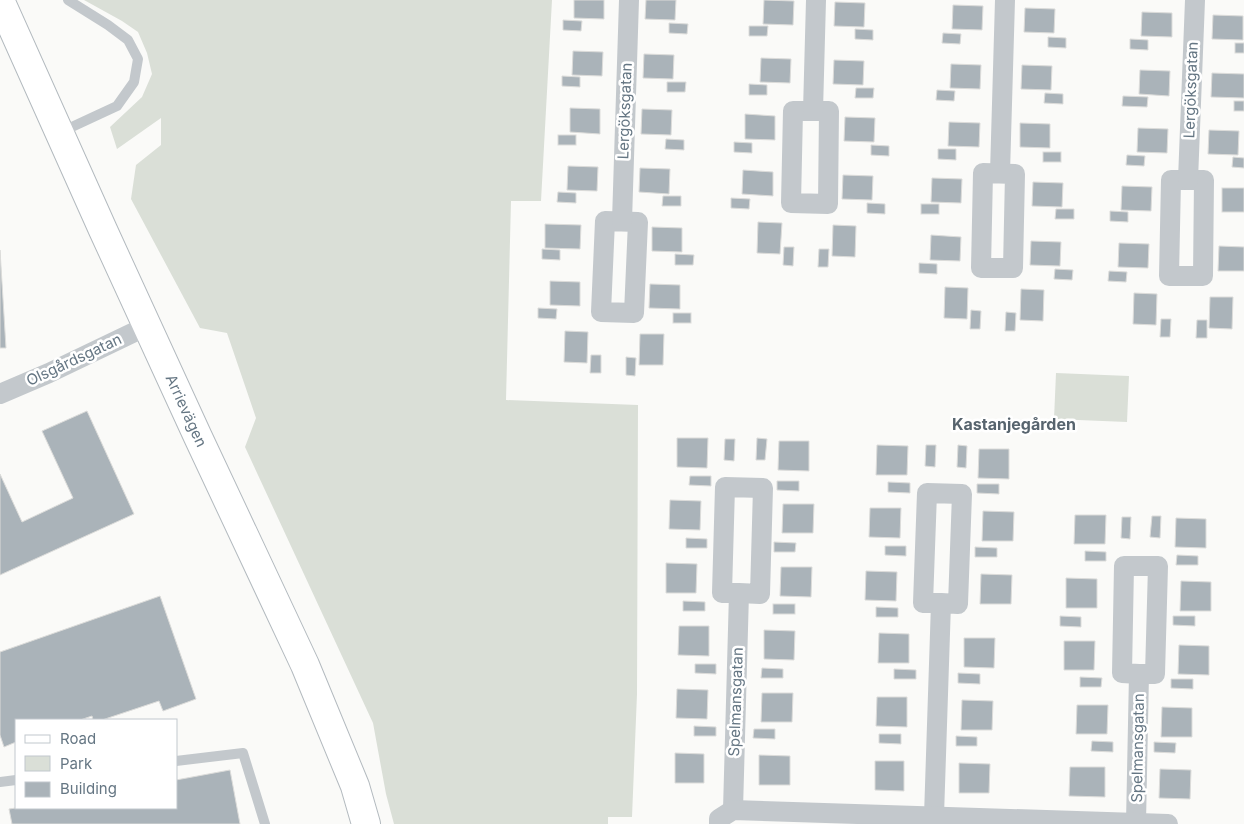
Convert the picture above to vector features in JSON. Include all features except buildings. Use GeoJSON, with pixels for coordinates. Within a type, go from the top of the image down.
{"type":"FeatureCollection","features":[{"type":"Feature","properties":{"kind":"main road","name":"Arrievägen"},"geometry":{"type":"LineString","coordinates":[[0,0],[103,230],[305,665],[355,786],[366,824]]}},
{"type":"Feature","properties":{"kind":"street","name":"Lergöksgatan"},"geometry":{"type":"LineString","coordinates":[[622,221],[628,0]]}},
{"type":"Feature","properties":{"kind":"street"},"geometry":{"type":"LineString","coordinates":[[813,111],[816,0]]}},
{"type":"Feature","properties":{"kind":"street"},"geometry":{"type":"LineString","coordinates":[[1000,173],[1005,0]]}},
{"type":"Feature","properties":{"kind":"street","name":"Lergöksgatan"},"geometry":{"type":"LineString","coordinates":[[1188,180],[1195,0]]}},
{"type":"Feature","properties":{"kind":"street"},"geometry":{"type":"LineString","coordinates":[[793,111],[813,111],[829,111],[828,204],[792,203],[793,111]]}},
{"type":"Feature","properties":{"kind":"street"},"geometry":{"type":"LineString","coordinates":[[983,173],[1000,173],[1015,174],[1013,268],[981,268],[983,173]]}},
{"type":"Feature","properties":{"kind":"street"},"geometry":{"type":"LineString","coordinates":[[1170,180],[1188,180],[1204,180],[1203,276],[1169,276],[1170,180]]}},
{"type":"Feature","properties":{"kind":"street","name":"Olsgårdsgatan"},"geometry":{"type":"LineString","coordinates":[[0,394],[148,326]]}},
{"type":"Feature","properties":{"kind":"street"},"geometry":{"type":"LineString","coordinates":[[725,487],[763,488],[760,594],[740,593],[722,593],[725,487]]}},
{"type":"Feature","properties":{"kind":"street"},"geometry":{"type":"LineString","coordinates":[[927,493],[962,494],[958,604],[941,604],[923,603],[927,493]]}},
{"type":"Feature","properties":{"kind":"street","name":"Spelmansgatan"},"geometry":{"type":"LineString","coordinates":[[1124,566],[1158,566],[1156,674],[1139,674],[1122,674],[1124,566]]}},
{"type":"Feature","properties":{"kind":"street","name":"Spelmansgatan"},"geometry":{"type":"LineString","coordinates":[[740,593],[733,810],[892,820],[934,816],[1168,824]]}},
{"type":"Feature","properties":{"kind":"street"},"geometry":{"type":"LineString","coordinates":[[934,816],[941,604]]}},
{"type":"Feature","properties":{"kind":"street","name":"Spelmansgatan"},"geometry":{"type":"LineString","coordinates":[[1136,823],[1139,674]]}},
{"type":"Feature","properties":{"kind":"street"},"geometry":{"type":"LineString","coordinates":[[719,824],[719,819],[733,810]]}},
{"type":"Feature","properties":{"kind":"lane"},"geometry":{"type":"LineString","coordinates":[[60,132],[117,106],[134,82],[138,59],[128,40],[68,0]]}},
{"type":"Feature","properties":{"kind":"lane"},"geometry":{"type":"LineString","coordinates":[[178,761],[243,753],[264,824]]}},
{"type":"Feature","properties":{"kind":"lane"},"geometry":{"type":"LineString","coordinates":[[0,782],[15,780]]}},
{"type":"Feature","properties":{"kind":"green space"},"geometry":{"type":"Polygon","coordinates":[[[84,0],[552,0],[541,201],[511,201],[506,400],[638,405],[637,694],[632,817],[608,817],[608,824],[394,824],[386,794],[373,723],[245,447],[256,418],[227,333],[200,328],[131,199],[136,165],[161,145],[161,118],[117,149],[110,127],[142,97],[152,74],[147,53],[138,32],[84,0]]]}},
{"type":"Feature","properties":{"kind":"green space"},"geometry":{"type":"Polygon","coordinates":[[[1056,373],[1129,376],[1127,422],[1054,419],[1056,373]]]}},
{"type":"Feature","properties":{"kind":"district","name":"Kastanjegården"},"geometry":{"type":"Point","coordinates":[1014,424]}}]}
